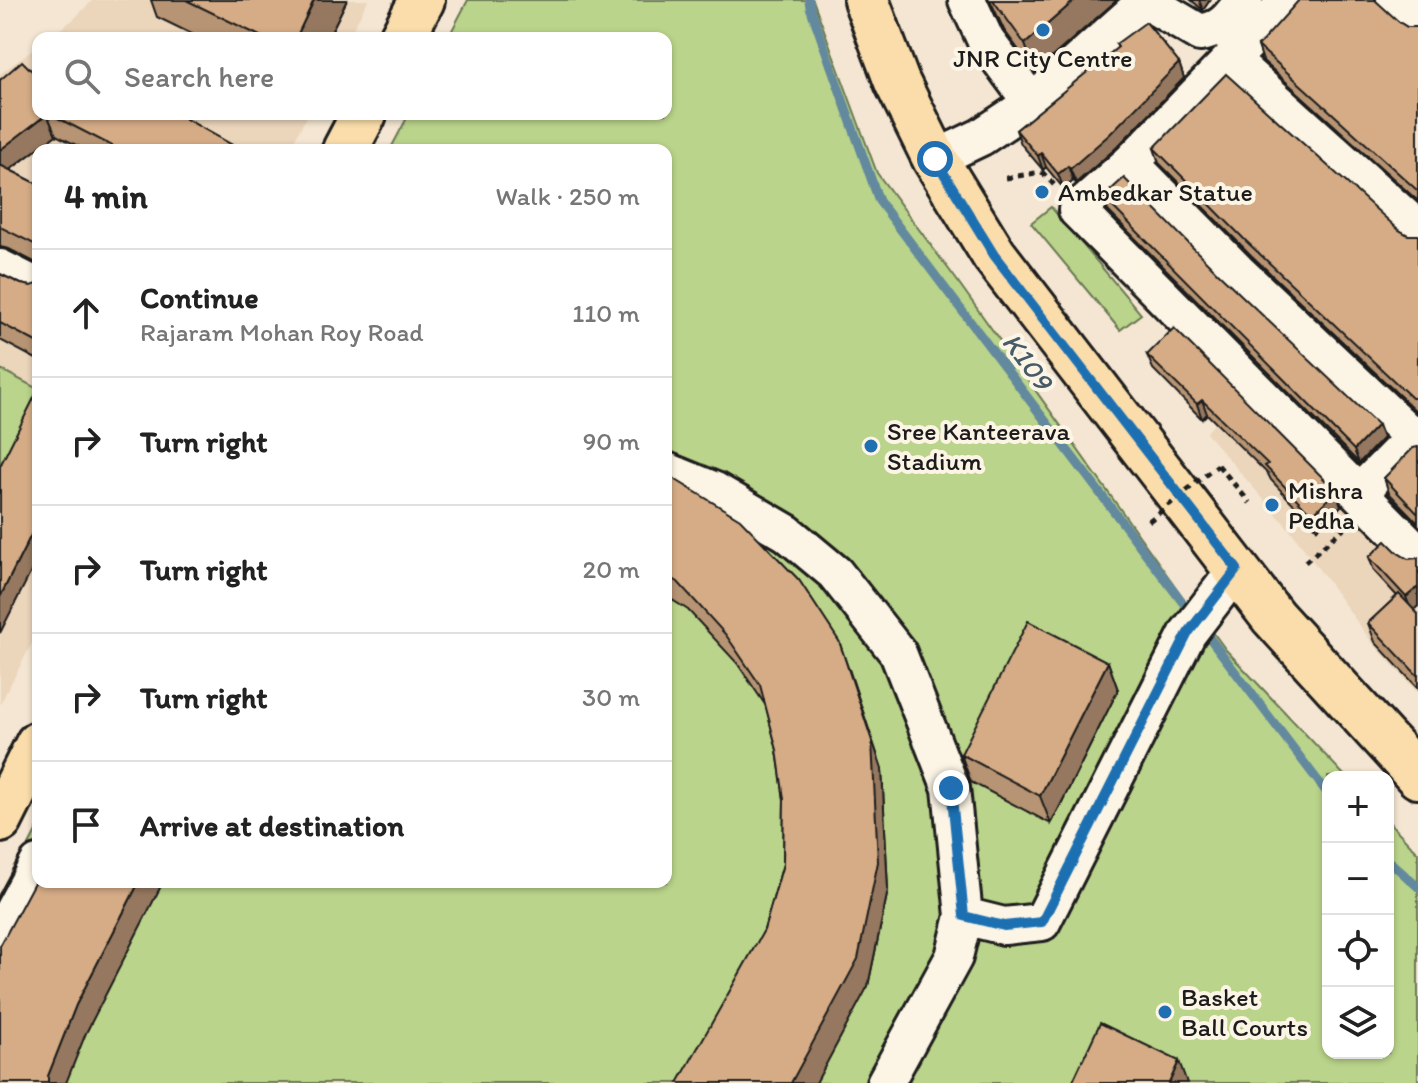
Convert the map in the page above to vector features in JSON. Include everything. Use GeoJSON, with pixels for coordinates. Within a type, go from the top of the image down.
{"type":"FeatureCollection","features":[{"type":"Feature","properties":{"kind":"main road"},"geometry":{"type":"LineString","coordinates":[[405,32],[422,0]]}},
{"type":"Feature","properties":{"kind":"main road"},"geometry":{"type":"LineString","coordinates":[[866,0],[897,82],[935,159],[994,255],[1273,617],[1418,776]]}},
{"type":"Feature","properties":{"kind":"main road"},"geometry":{"type":"LineString","coordinates":[[348,144],[361,120]]}},
{"type":"Feature","properties":{"kind":"main road"},"geometry":{"type":"LineString","coordinates":[[0,820],[32,756]]}},
{"type":"Feature","properties":{"kind":"street"},"geometry":{"type":"LineString","coordinates":[[967,0],[986,41],[1032,103]]}},
{"type":"Feature","properties":{"kind":"street"},"geometry":{"type":"LineString","coordinates":[[935,159],[981,137],[1032,103],[1146,1],[1200,33],[1214,31],[1244,0]]}},
{"type":"Feature","properties":{"kind":"street"},"geometry":{"type":"LineString","coordinates":[[1289,0],[1130,163],[1077,210],[1418,553]]}},
{"type":"Feature","properties":{"kind":"street"},"geometry":{"type":"LineString","coordinates":[[1395,0],[1418,21]]}},
{"type":"Feature","properties":{"kind":"street"},"geometry":{"type":"LineString","coordinates":[[1231,60],[1418,229]]}},
{"type":"Feature","properties":{"kind":"street"},"geometry":{"type":"LineString","coordinates":[[1130,163],[1237,271],[1417,437],[1365,499]]}},
{"type":"Feature","properties":{"kind":"street"},"geometry":{"type":"LineString","coordinates":[[0,268],[32,284]]}},
{"type":"Feature","properties":{"kind":"street"},"geometry":{"type":"LineString","coordinates":[[672,473],[715,491],[787,533],[835,573],[898,653],[951,788],[964,916],[954,957],[885,1083]]}},
{"type":"Feature","properties":{"kind":"street"},"geometry":{"type":"LineString","coordinates":[[964,916],[1004,926],[1042,922],[1197,621],[1237,569]]}},
{"type":"Feature","properties":{"kind":"street"},"geometry":{"type":"LineString","coordinates":[[0,935],[32,875]]}},
{"type":"Feature","properties":{"kind":"path"},"geometry":{"type":"LineString","coordinates":[[1006,178],[1042,172]]}},
{"type":"Feature","properties":{"kind":"path"},"geometry":{"type":"LineString","coordinates":[[1149,521],[1218,465],[1250,503]]}},
{"type":"Feature","properties":{"kind":"path"},"geometry":{"type":"LineString","coordinates":[[1305,562],[1365,499]]}},
{"type":"Feature","properties":{"kind":"shaded area"},"geometry":{"type":"Polygon","coordinates":[[[93,0],[368,0],[351,32],[56,32],[93,0]]]}},
{"type":"Feature","properties":{"kind":"shaded area"},"geometry":{"type":"Polygon","coordinates":[[[32,50],[32,120],[305,120],[292,144],[32,144],[32,643],[0,704],[0,74],[32,50]]]}},
{"type":"Feature","properties":{"kind":"shaded area"},"geometry":{"type":"Polygon","coordinates":[[[1246,388],[1418,567],[1418,693],[1371,641],[1292,532],[1206,433],[1246,388]]]}},
{"type":"Feature","properties":{"kind":"green space","name":"Sree Kanteerava Stadium"},"geometry":{"type":"Polygon","coordinates":[[[468,0],[813,0],[877,173],[1195,614],[1340,771],[1322,771],[1322,1059],[1394,1059],[1394,827],[1418,853],[1418,1083],[0,1083],[0,901],[32,840],[32,888],[672,888],[672,144],[393,144],[406,120],[672,120],[672,32],[451,32],[468,0]]]}},
{"type":"Feature","properties":{"kind":"green space"},"geometry":{"type":"Polygon","coordinates":[[[1051,207],[1141,314],[1120,330],[1031,223],[1051,207]]]}},
{"type":"Feature","properties":{"kind":"green space"},"geometry":{"type":"Polygon","coordinates":[[[0,369],[32,386],[32,414],[0,475],[0,369]]]}},
{"type":"Feature","properties":{"kind":"building"},"geometry":{"type":"Polygon","coordinates":[[[186,0],[314,0],[299,32],[252,32],[186,0]]]}},
{"type":"Feature","properties":{"kind":"building"},"geometry":{"type":"Polygon","coordinates":[[[993,0],[1075,0],[1025,44],[993,0]]]}},
{"type":"Feature","properties":{"kind":"building"},"geometry":{"type":"Polygon","coordinates":[[[1299,0],[1375,0],[1399,22],[1407,27],[1418,27],[1418,191],[1258,46],[1299,0]]]}},
{"type":"Feature","properties":{"kind":"building"},"geometry":{"type":"Polygon","coordinates":[[[1146,22],[1179,63],[1110,134],[1070,169],[1068,166],[1058,174],[1016,130],[1146,22]]]}},
{"type":"Feature","properties":{"kind":"building"},"geometry":{"type":"Polygon","coordinates":[[[22,61],[32,71],[32,120],[39,120],[0,150],[0,80],[22,61]]]}},
{"type":"Feature","properties":{"kind":"building"},"geometry":{"type":"Polygon","coordinates":[[[1226,74],[1399,230],[1408,235],[1418,235],[1418,398],[1412,398],[1246,241],[1154,148],[1226,74]]]}},
{"type":"Feature","properties":{"kind":"building"},"geometry":{"type":"Polygon","coordinates":[[[62,120],[188,120],[230,144],[108,144],[62,120]]]}},
{"type":"Feature","properties":{"kind":"building"},"geometry":{"type":"Polygon","coordinates":[[[0,165],[32,181],[32,243],[0,227],[0,165]]]}},
{"type":"Feature","properties":{"kind":"building"},"geometry":{"type":"Polygon","coordinates":[[[1124,178],[1218,273],[1378,425],[1354,450],[1103,197],[1124,178]]]}},
{"type":"Feature","properties":{"kind":"building"},"geometry":{"type":"Polygon","coordinates":[[[0,274],[32,286],[32,340],[0,323],[0,274]]]}},
{"type":"Feature","properties":{"kind":"building"},"geometry":{"type":"Polygon","coordinates":[[[1174,328],[1336,491],[1312,515],[1265,466],[1268,464],[1202,400],[1197,404],[1147,355],[1174,328]]]}},
{"type":"Feature","properties":{"kind":"building"},"geometry":{"type":"Polygon","coordinates":[[[32,402],[32,533],[0,597],[0,466],[32,402]]]}},
{"type":"Feature","properties":{"kind":"building"},"geometry":{"type":"Polygon","coordinates":[[[1418,447],[1418,514],[1384,478],[1413,448],[1418,447]]]}},
{"type":"Feature","properties":{"kind":"building"},"geometry":{"type":"Polygon","coordinates":[[[672,478],[740,519],[799,580],[839,641],[872,741],[878,862],[858,959],[791,1083],[678,1083],[764,930],[783,864],[784,799],[777,750],[760,685],[726,635],[672,578],[672,478]]]}},
{"type":"Feature","properties":{"kind":"building"},"geometry":{"type":"Polygon","coordinates":[[[1386,541],[1408,559],[1418,558],[1418,587],[1406,597],[1369,557],[1386,541]]]}},
{"type":"Feature","properties":{"kind":"building"},"geometry":{"type":"Polygon","coordinates":[[[1399,594],[1418,614],[1418,676],[1368,623],[1399,594]]]}},
{"type":"Feature","properties":{"kind":"building"},"geometry":{"type":"Polygon","coordinates":[[[1028,621],[1108,662],[1040,796],[961,754],[1028,621]]]}},
{"type":"Feature","properties":{"kind":"building"},"geometry":{"type":"Polygon","coordinates":[[[32,886],[136,888],[76,1005],[48,1083],[0,1083],[0,946],[32,886]]]}},
{"type":"Feature","properties":{"kind":"building"},"geometry":{"type":"Polygon","coordinates":[[[1100,1023],[1179,1061],[1169,1083],[1072,1083],[1100,1023]]]}},
{"type":"Feature","properties":{"kind":"waterway","name":"K109"},"geometry":{"type":"LineString","coordinates":[[809,0],[879,201],[1193,616]]}},
{"type":"Feature","properties":{"kind":"waterway","name":"K109"},"geometry":{"type":"LineString","coordinates":[[1202,628],[1322,786]]}},
{"type":"Feature","properties":{"kind":"waterway","name":"K109"},"geometry":{"type":"LineString","coordinates":[[1394,865],[1418,887]]}},
{"type":"Feature","properties":{"kind":"place","name":"JNR City Centre"},"geometry":{"type":"Point","coordinates":[1043,30]}},
{"type":"Feature","properties":{"kind":"place","name":"Ambedkar Statue"},"geometry":{"type":"Point","coordinates":[1042,192]}},
{"type":"Feature","properties":{"kind":"place","name":"Sree Kanteerava Stadium"},"geometry":{"type":"Point","coordinates":[871,446]}},
{"type":"Feature","properties":{"kind":"place","name":"Mishra Pedha"},"geometry":{"type":"Point","coordinates":[1272,505]}},
{"type":"Feature","properties":{"kind":"place","name":"Basket Ball Courts"},"geometry":{"type":"Point","coordinates":[1165,1012]}},
{"type":"Feature","properties":{"kind":"route"},"geometry":{"type":"LineString","coordinates":[[935,159],[994,255],[1237,569],[1188,633],[1042,922],[1004,926],[964,916],[951,788]]}}]}
